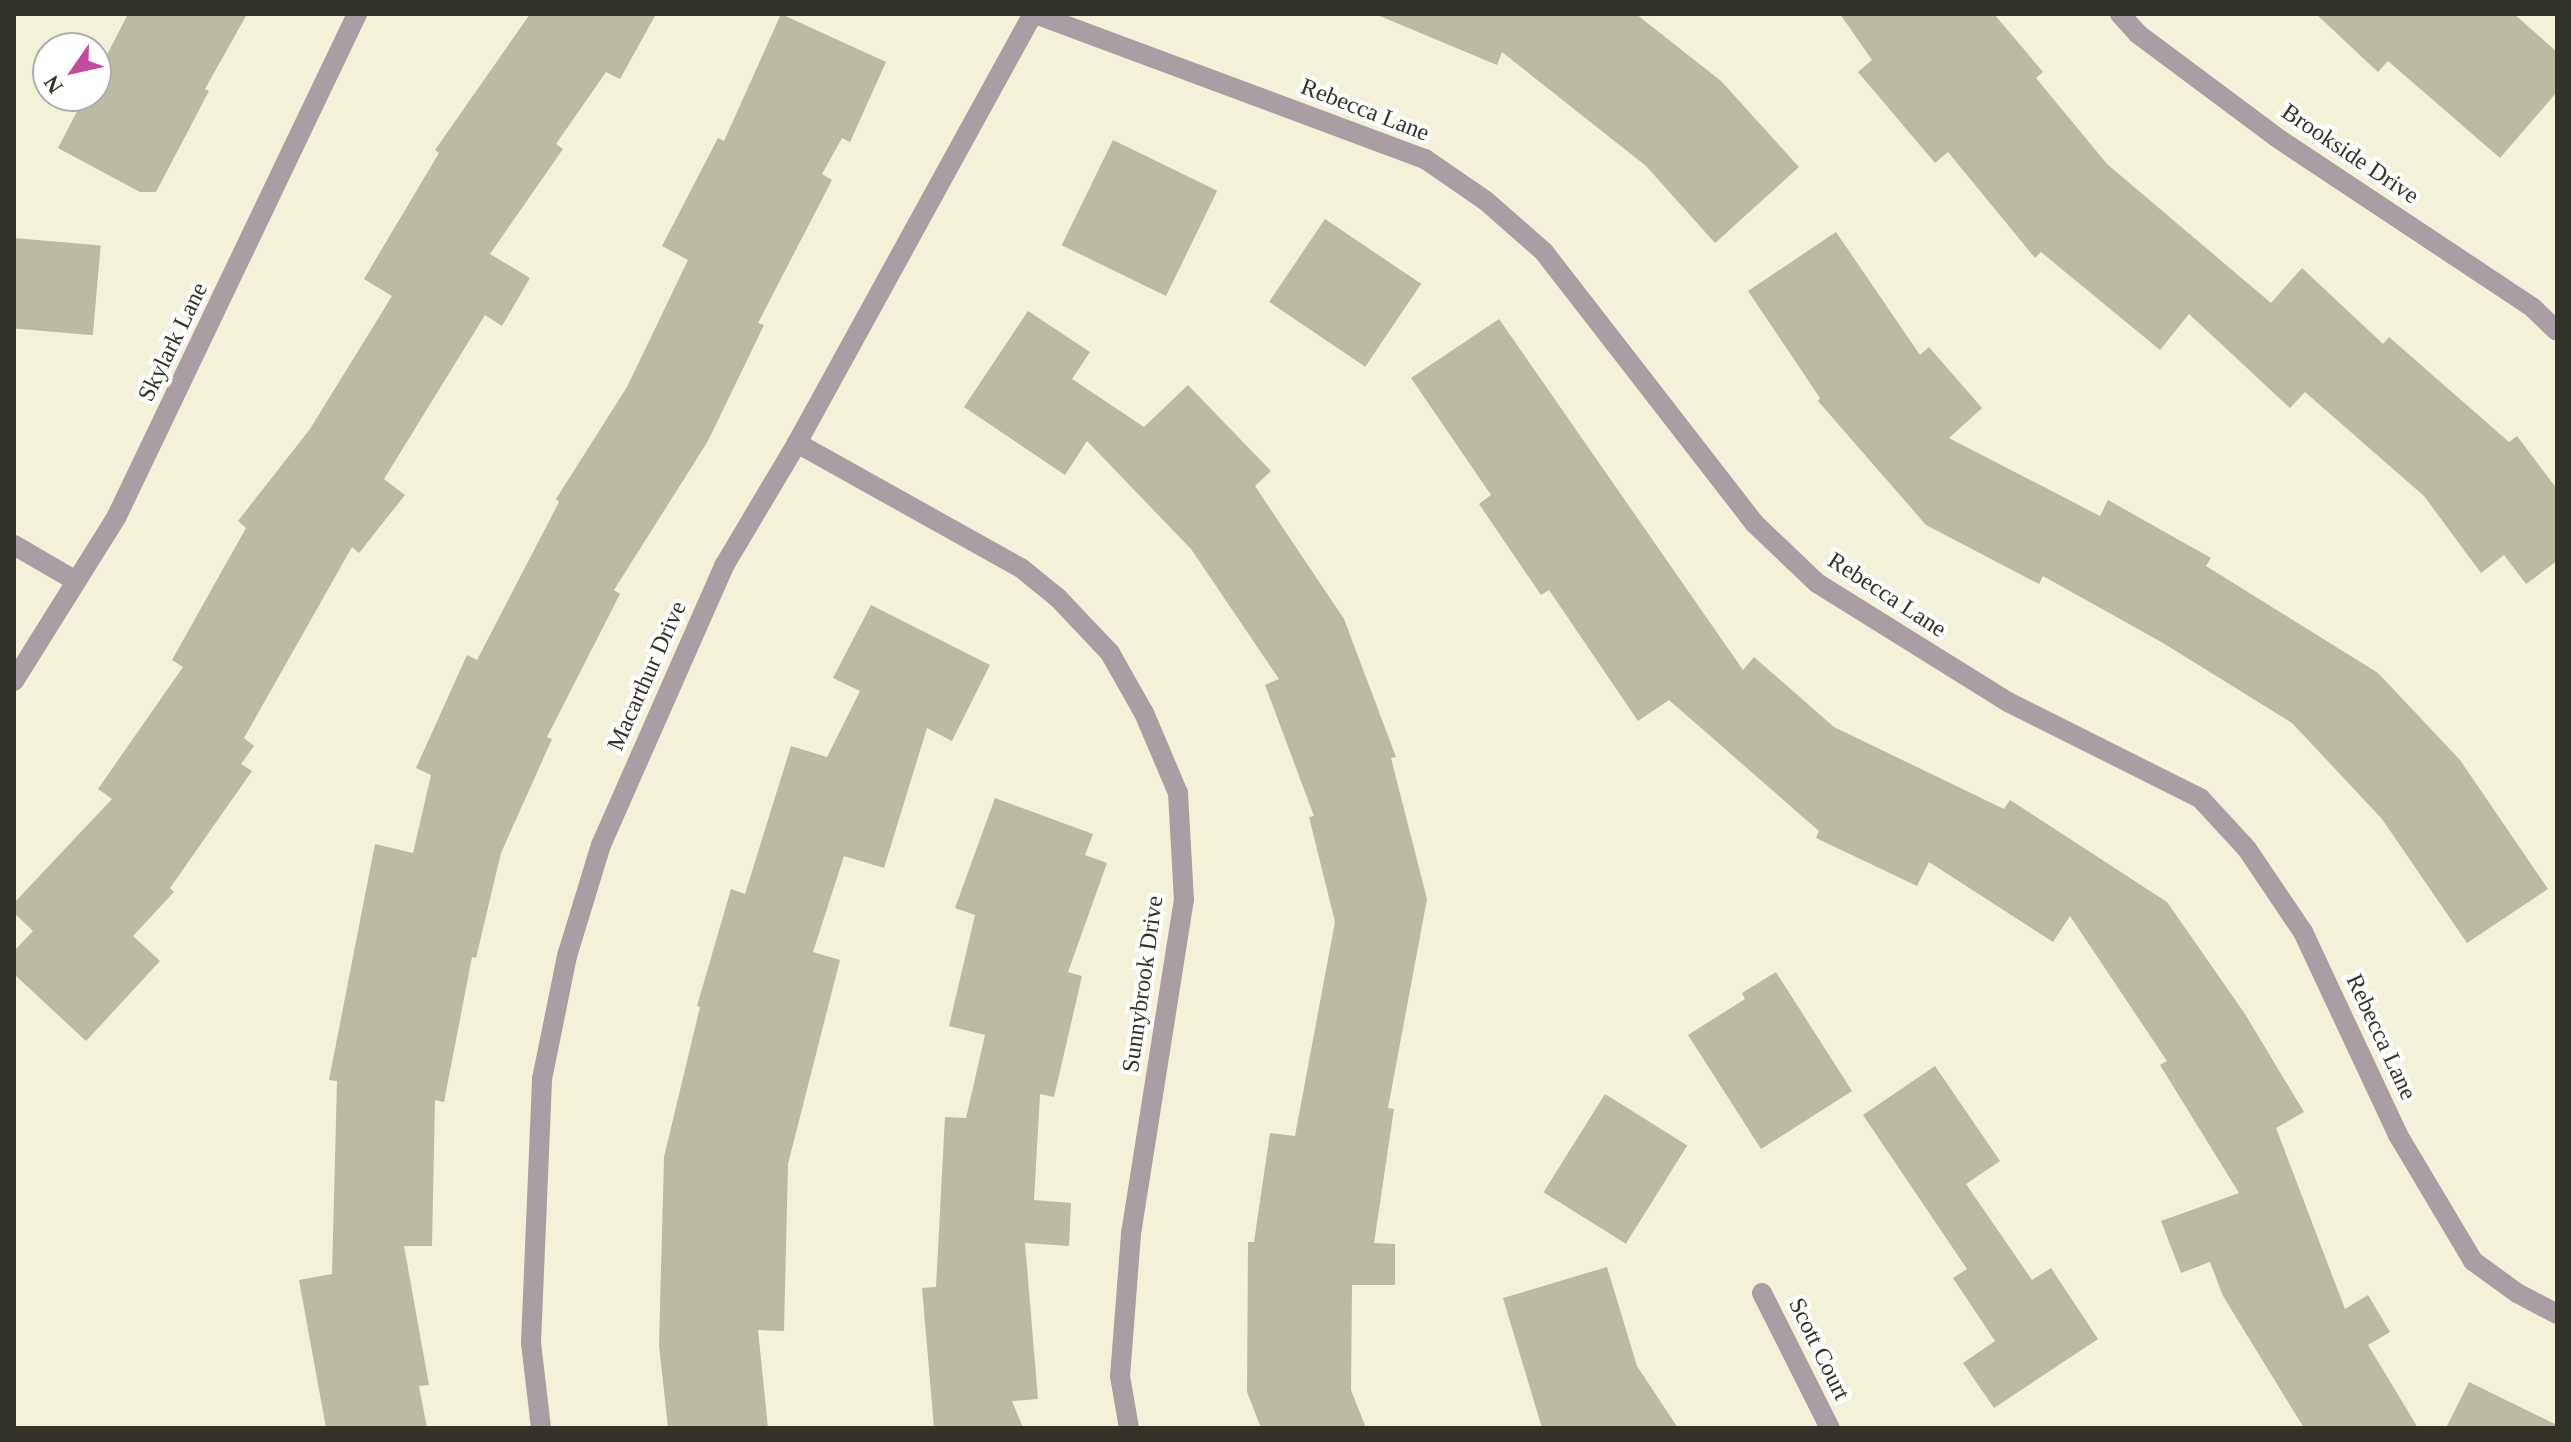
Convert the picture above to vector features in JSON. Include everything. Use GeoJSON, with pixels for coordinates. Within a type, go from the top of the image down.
{"type":"FeatureCollection","features":[{"type":"Feature","properties":{"kind":"street","name":"Skylark Lane"},"geometry":{"type":"LineString","coordinates":[[14,681],[116,518],[357,14]]}},
{"type":"Feature","properties":{"kind":"street","name":"Macarthur Drive"},"geometry":{"type":"LineString","coordinates":[[541,1428],[531,1343],[542,1079],[567,956],[601,845],[724,566],[797,443],[1034,14]]}},
{"type":"Feature","properties":{"kind":"street","name":"Rebecca Lane"},"geometry":{"type":"LineString","coordinates":[[1034,14],[1425,159],[1486,201],[1544,252],[1754,523],[1817,583],[2008,702],[2200,798],[2247,849],[2303,932],[2398,1135],[2473,1261],[2517,1293],[2557,1314]]}},
{"type":"Feature","properties":{"kind":"street","name":"Brookside Drive"},"geometry":{"type":"LineString","coordinates":[[2120,14],[2138,34],[2276,137],[2533,308],[2557,331]]}},
{"type":"Feature","properties":{"kind":"street","name":"Sunnybrook Drive"},"geometry":{"type":"LineString","coordinates":[[797,443],[1021,568],[1058,598],[1110,653],[1144,713],[1178,793],[1184,899],[1131,1234],[1120,1376],[1129,1428]]}},
{"type":"Feature","properties":{"kind":"street"},"geometry":{"type":"LineString","coordinates":[[14,545],[76,581]]}},
{"type":"Feature","properties":{"kind":"street","name":"Scott Court"},"geometry":{"type":"LineString","coordinates":[[1762,1293],[1830,1428]]}},
{"type":"Feature","properties":{"kind":"building"},"geometry":{"type":"Polygon","coordinates":[[[128,14],[247,14],[205,89],[209,91],[156,192],[140,192],[58,148],[77,112],[112,112],[112,45],[128,14]]]}},
{"type":"Feature","properties":{"kind":"building"},"geometry":{"type":"Polygon","coordinates":[[[530,14],[656,14],[620,79],[606,72],[556,144],[563,149],[490,254],[530,278],[502,326],[485,315],[384,479],[405,495],[359,553],[352,547],[244,738],[254,746],[241,764],[252,771],[170,888],[174,892],[133,936],[160,961],[86,1041],[14,974],[14,951],[33,931],[14,913],[14,903],[112,799],[98,789],[183,667],[172,660],[246,528],[238,521],[310,429],[392,296],[364,279],[439,153],[435,150],[530,14]]]}},
{"type":"Feature","properties":{"kind":"building"},"geometry":{"type":"Polygon","coordinates":[[[781,14],[886,62],[850,142],[842,138],[822,174],[832,180],[758,323],[764,325],[708,441],[614,590],[620,594],[547,737],[552,739],[501,853],[476,958],[472,957],[444,1102],[435,1100],[432,1246],[404,1246],[429,1385],[419,1386],[427,1428],[326,1428],[299,1280],[332,1274],[337,1081],[329,1080],[375,844],[413,853],[431,775],[416,768],[467,655],[477,660],[559,502],[556,499],[627,387],[688,260],[662,246],[718,138],[724,141],[781,14]]]}},
{"type":"Feature","properties":{"kind":"building"},"geometry":{"type":"Polygon","coordinates":[[[1375,14],[1636,14],[1721,81],[1799,167],[1715,243],[1646,166],[1502,52],[1497,65],[1375,14]]]}},
{"type":"Feature","properties":{"kind":"building"},"geometry":{"type":"Polygon","coordinates":[[[1840,14],[1994,14],[2043,72],[2036,78],[2107,164],[2271,303],[2302,268],[2383,344],[2389,337],[2509,442],[2517,436],[2557,489],[2557,561],[2526,584],[2504,555],[2481,573],[2424,496],[2305,392],[2290,408],[2189,314],[2160,350],[2041,252],[2035,258],[1948,152],[1935,163],[1858,72],[1872,60],[1840,14]]]}},
{"type":"Feature","properties":{"kind":"building"},"geometry":{"type":"Polygon","coordinates":[[[2316,14],[2514,14],[2557,52],[2557,92],[2500,158],[2388,61],[2378,72],[2316,14]]]}},
{"type":"Feature","properties":{"kind":"building"},"geometry":{"type":"Polygon","coordinates":[[[1113,140],[1217,191],[1166,296],[1062,245],[1113,140]]]}},
{"type":"Feature","properties":{"kind":"building"},"geometry":{"type":"Polygon","coordinates":[[[1325,219],[1421,284],[1365,367],[1269,302],[1325,219]]]}},
{"type":"Feature","properties":{"kind":"building"},"geometry":{"type":"Polygon","coordinates":[[[1836,232],[1920,355],[1929,347],[1982,408],[1949,438],[2100,516],[2108,500],[2211,558],[2206,566],[2378,673],[2460,760],[2548,889],[2467,943],[2382,819],[2292,723],[2163,643],[2043,576],[2039,584],[1926,525],[1818,401],[1820,398],[1748,291],[1836,232]]]}},
{"type":"Feature","properties":{"kind":"building"},"geometry":{"type":"Polygon","coordinates":[[[14,238],[101,246],[93,335],[14,328],[14,238]]]}},
{"type":"Feature","properties":{"kind":"building"},"geometry":{"type":"Polygon","coordinates":[[[1028,311],[1090,352],[1072,379],[1144,427],[1188,385],[1271,471],[1255,486],[1344,619],[1396,757],[1391,758],[1427,899],[1388,1108],[1394,1109],[1374,1243],[1395,1244],[1395,1285],[1352,1285],[1351,1390],[1366,1428],[1261,1428],[1247,1392],[1248,1242],[1254,1242],[1270,1133],[1295,1136],[1335,922],[1309,817],[1314,816],[1265,685],[1279,679],[1191,549],[1087,441],[1065,475],[964,407],[1028,311]]]}},
{"type":"Feature","properties":{"kind":"building"},"geometry":{"type":"Polygon","coordinates":[[[1499,319],[1743,670],[1754,657],[1834,727],[2004,809],[2010,800],[2167,902],[2245,1014],[2304,1112],[2276,1128],[2345,1309],[2368,1295],[2390,1332],[2368,1345],[2418,1428],[2304,1428],[2223,1296],[2210,1262],[2181,1273],[2161,1221],[2239,1193],[2160,1065],[2167,1061],[2070,916],[2053,942],[1929,862],[1917,886],[1816,838],[1819,831],[1669,700],[1638,721],[1549,590],[1541,595],[1479,504],[1491,495],[1411,378],[1499,319]]]}},
{"type":"Feature","properties":{"kind":"building"},"geometry":{"type":"Polygon","coordinates":[[[871,605],[990,665],[952,741],[927,728],[884,868],[844,856],[813,952],[840,960],[788,1164],[784,1331],[758,1330],[768,1428],[668,1428],[659,1345],[664,1157],[700,1007],[697,1006],[731,889],[745,894],[791,746],[827,757],[860,691],[833,678],[871,605]]]}},
{"type":"Feature","properties":{"kind":"building"},"geometry":{"type":"Polygon","coordinates":[[[995,798],[1093,834],[1085,855],[1107,863],[1068,972],[1082,976],[1054,1097],[1040,1094],[1034,1200],[1071,1203],[1069,1246],[1025,1243],[1038,1399],[1012,1401],[1023,1428],[934,1428],[922,1288],[936,1287],[945,1117],[966,1118],[985,1035],[949,1026],[975,915],[955,908],[995,798]]]}},
{"type":"Feature","properties":{"kind":"building"},"geometry":{"type":"Polygon","coordinates":[[[1776,972],[1852,1091],[1761,1149],[1688,1035],[1745,999],[1742,993],[1776,972]]]}},
{"type":"Feature","properties":{"kind":"building"},"geometry":{"type":"Polygon","coordinates":[[[1935,1066],[2000,1161],[1966,1184],[2032,1280],[2051,1268],[2098,1339],[1994,1408],[1963,1363],[1995,1341],[1953,1278],[1967,1269],[1863,1115],[1935,1066]]]}},
{"type":"Feature","properties":{"kind":"building"},"geometry":{"type":"Polygon","coordinates":[[[1605,1094],[1687,1145],[1626,1244],[1544,1192],[1605,1094]]]}},
{"type":"Feature","properties":{"kind":"building"},"geometry":{"type":"Polygon","coordinates":[[[1607,1267],[1637,1366],[1678,1428],[1542,1428],[1503,1298],[1607,1267]]]}},
{"type":"Feature","properties":{"kind":"building"},"geometry":{"type":"Polygon","coordinates":[[[2469,1382],[2557,1425],[2557,1428],[2446,1428],[2469,1382]]]}}]}
